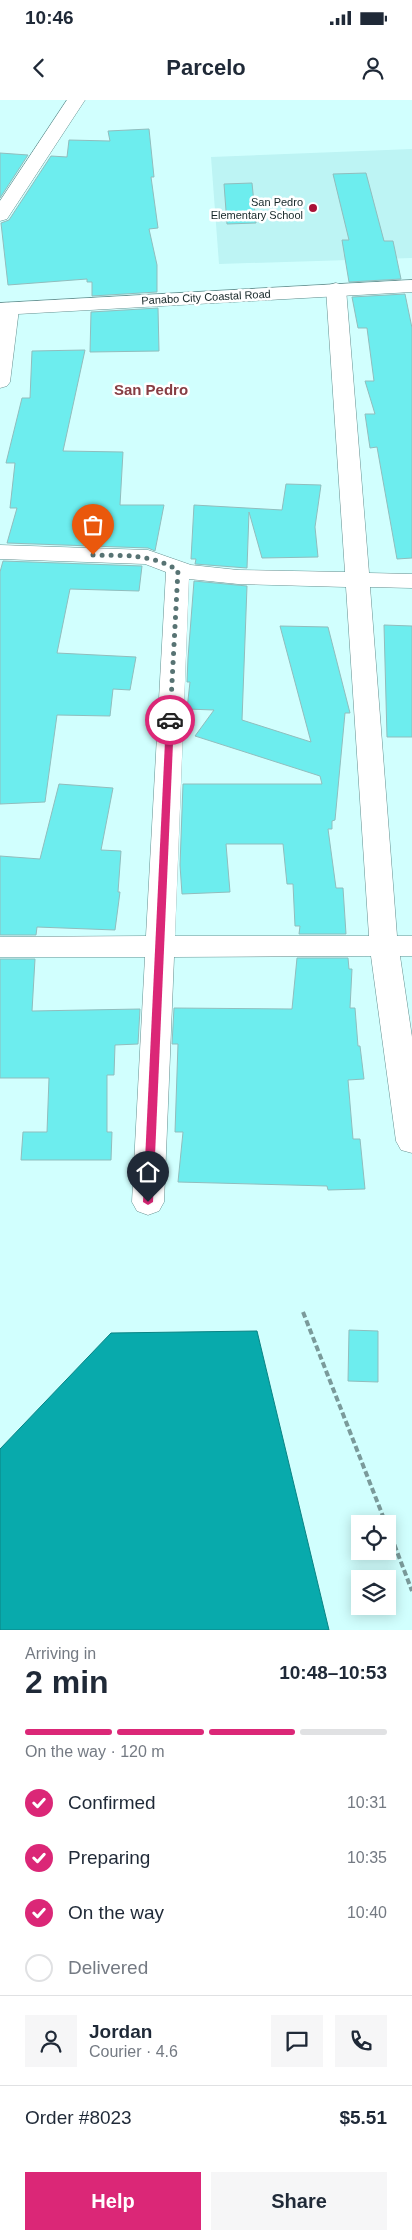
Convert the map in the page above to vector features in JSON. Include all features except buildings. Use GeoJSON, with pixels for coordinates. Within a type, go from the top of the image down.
{"type":"FeatureCollection","features":[{"type":"Feature","properties":{"kind":"street"},"geometry":{"type":"LineString","coordinates":[[0,215],[76,100]]}},
{"type":"Feature","properties":{"kind":"street","name":"Panabo City Coastal Road"},"geometry":{"type":"LineString","coordinates":[[5,309],[412,286]]}},
{"type":"Feature","properties":{"kind":"street"},"geometry":{"type":"LineString","coordinates":[[336,289],[359,580],[384,946],[412,1141]]}},
{"type":"Feature","properties":{"kind":"street"},"geometry":{"type":"LineString","coordinates":[[0,382],[5,309]]}},
{"type":"Feature","properties":{"kind":"street"},"geometry":{"type":"LineString","coordinates":[[0,552],[148,557],[158,559],[178,570],[238,577],[412,581]]}},
{"type":"Feature","properties":{"kind":"street"},"geometry":{"type":"LineString","coordinates":[[148,1202],[178,570]]}},
{"type":"Feature","properties":{"kind":"street"},"geometry":{"type":"LineString","coordinates":[[0,948],[412,946]]}},
{"type":"Feature","properties":{"kind":"path"},"geometry":{"type":"LineString","coordinates":[[303,1312],[382,1515]]}},
{"type":"Feature","properties":{"kind":"path"},"geometry":{"type":"LineString","coordinates":[[396,1549],[412,1591]]}},
{"type":"Feature","properties":{"kind":"shaded area","name":"San Pedro Elementary School"},"geometry":{"type":"Polygon","coordinates":[[[412,149],[412,258],[219,264],[211,157],[412,149]]]}},
{"type":"Feature","properties":{"kind":"water"},"geometry":{"type":"Polygon","coordinates":[[[257,1331],[329,1630],[0,1630],[0,1449],[111,1333],[257,1331]]]}},
{"type":"Feature","properties":{"kind":"way so far"},"geometry":{"type":"LineString","coordinates":[[93,555],[148,557],[158,559],[178,570],[170,720]]}},
{"type":"Feature","properties":{"kind":"place","name":"San Pedro Elementary School"},"geometry":{"type":"Point","coordinates":[313,208]}},
{"type":"Feature","properties":{"kind":"district","name":"San Pedro"},"geometry":{"type":"Point","coordinates":[151,390]}},
{"type":"Feature","properties":{"kind":"route"},"geometry":{"type":"LineString","coordinates":[[148,1202],[170,720]]}}]}
